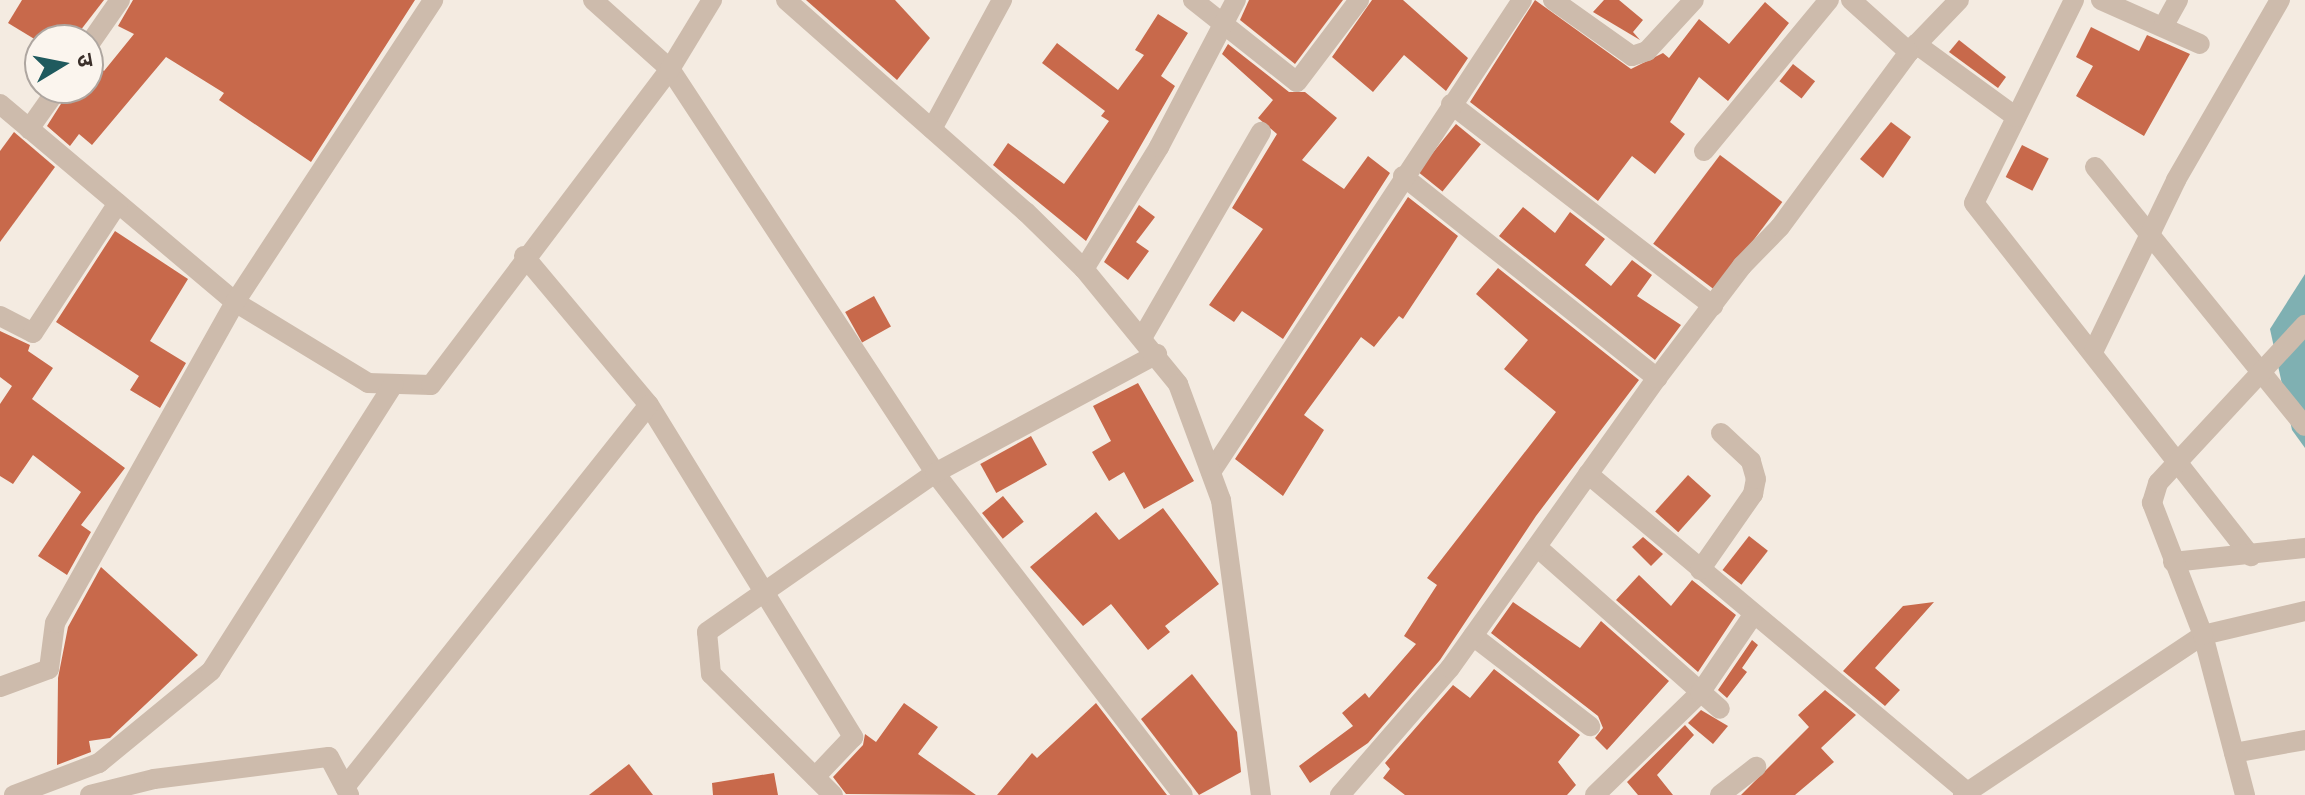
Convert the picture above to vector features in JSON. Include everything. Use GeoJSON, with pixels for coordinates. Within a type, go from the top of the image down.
{"type":"FeatureCollection","features":[{"type":"Feature","properties":{"kind":"street"},"geometry":{"type":"LineString","coordinates":[[103,24],[120,0]]}},
{"type":"Feature","properties":{"kind":"street"},"geometry":{"type":"LineString","coordinates":[[0,687],[49,669],[55,623],[235,302],[433,0]]}},
{"type":"Feature","properties":{"kind":"street"},"geometry":{"type":"LineString","coordinates":[[593,0],[670,69],[935,473],[1183,795]]}},
{"type":"Feature","properties":{"kind":"street"},"geometry":{"type":"LineString","coordinates":[[0,104],[235,302],[368,383],[431,385],[524,256],[670,69],[712,0]]}},
{"type":"Feature","properties":{"kind":"street"},"geometry":{"type":"LineString","coordinates":[[932,129],[1002,0]]}},
{"type":"Feature","properties":{"kind":"street"},"geometry":{"type":"LineString","coordinates":[[1193,0],[1297,82],[1359,0]]}},
{"type":"Feature","properties":{"kind":"street"},"geometry":{"type":"LineString","coordinates":[[1084,269],[1159,147],[1236,0]]}},
{"type":"Feature","properties":{"kind":"street"},"geometry":{"type":"LineString","coordinates":[[1211,472],[1403,176],[1522,0]]}},
{"type":"Feature","properties":{"kind":"street"},"geometry":{"type":"LineString","coordinates":[[1553,0],[1632,56],[1647,51],[1694,0]]}},
{"type":"Feature","properties":{"kind":"street"},"geometry":{"type":"LineString","coordinates":[[1704,151],[1829,0]]}},
{"type":"Feature","properties":{"kind":"street"},"geometry":{"type":"LineString","coordinates":[[1340,795],[1473,636],[1657,378],[1913,48],[1959,0]]}},
{"type":"Feature","properties":{"kind":"street"},"geometry":{"type":"LineString","coordinates":[[2074,0],[1974,203],[2094,350],[2251,556]]}},
{"type":"Feature","properties":{"kind":"street"},"geometry":{"type":"LineString","coordinates":[[2101,0],[2200,44]]}},
{"type":"Feature","properties":{"kind":"street"},"geometry":{"type":"LineString","coordinates":[[2163,27],[2178,0]]}},
{"type":"Feature","properties":{"kind":"street"},"geometry":{"type":"LineString","coordinates":[[1855,1],[1913,48],[2016,117]]}},
{"type":"Feature","properties":{"kind":"street"},"geometry":{"type":"LineString","coordinates":[[793,2],[1084,269],[1157,354],[1178,384],[1221,500],[1261,795]]}},
{"type":"Feature","properties":{"kind":"street"},"geometry":{"type":"LineString","coordinates":[[2094,350],[2151,232],[2282,3]]}},
{"type":"Feature","properties":{"kind":"street"},"geometry":{"type":"LineString","coordinates":[[29,129],[47,104]]}},
{"type":"Feature","properties":{"kind":"street"},"geometry":{"type":"LineString","coordinates":[[1451,104],[1713,306]]}},
{"type":"Feature","properties":{"kind":"street"},"geometry":{"type":"LineString","coordinates":[[1142,338],[1261,132]]}},
{"type":"Feature","properties":{"kind":"street"},"geometry":{"type":"LineString","coordinates":[[2095,167],[2151,232],[2305,426]]}},
{"type":"Feature","properties":{"kind":"street"},"geometry":{"type":"LineString","coordinates":[[1403,176],[1657,378]]}},
{"type":"Feature","properties":{"kind":"street"},"geometry":{"type":"LineString","coordinates":[[0,316],[33,333],[118,203]]}},
{"type":"Feature","properties":{"kind":"street"},"geometry":{"type":"LineString","coordinates":[[524,256],[649,405],[761,593],[853,737],[815,777]]}},
{"type":"Feature","properties":{"kind":"street"},"geometry":{"type":"LineString","coordinates":[[2245,795],[2203,635],[2152,503],[2158,483],[2305,325]]}},
{"type":"Feature","properties":{"kind":"street"},"geometry":{"type":"LineString","coordinates":[[833,795],[711,674],[707,632],[935,473],[1157,354]]}},
{"type":"Feature","properties":{"kind":"street"},"geometry":{"type":"LineString","coordinates":[[14,795],[99,763],[211,671],[394,384]]}},
{"type":"Feature","properties":{"kind":"street"},"geometry":{"type":"LineString","coordinates":[[90,795],[156,787],[329,757],[347,791],[649,405]]}},
{"type":"Feature","properties":{"kind":"street"},"geometry":{"type":"LineString","coordinates":[[1700,570],[1753,494],[1756,479],[1751,461],[1721,433]]}},
{"type":"Feature","properties":{"kind":"street"},"geometry":{"type":"LineString","coordinates":[[1588,474],[1965,794],[2203,635],[2305,611]]}},
{"type":"Feature","properties":{"kind":"street"},"geometry":{"type":"LineString","coordinates":[[1537,547],[1720,709]]}},
{"type":"Feature","properties":{"kind":"street"},"geometry":{"type":"LineString","coordinates":[[2173,562],[2305,548]]}},
{"type":"Feature","properties":{"kind":"street"},"geometry":{"type":"LineString","coordinates":[[1595,795],[1700,693],[1753,615]]}},
{"type":"Feature","properties":{"kind":"street"},"geometry":{"type":"LineString","coordinates":[[1473,636],[1590,726]]}},
{"type":"Feature","properties":{"kind":"street"},"geometry":{"type":"LineString","coordinates":[[2234,753],[2305,740]]}},
{"type":"Feature","properties":{"kind":"street"},"geometry":{"type":"LineString","coordinates":[[1720,795],[1756,767]]}},
{"type":"Feature","properties":{"kind":"water"},"geometry":{"type":"Polygon","coordinates":[[[2305,274],[2305,448],[2292,430],[2270,329],[2305,274]]]}},
{"type":"Feature","properties":{"kind":"building"},"geometry":{"type":"Polygon","coordinates":[[[22,0],[104,0],[85,24],[24,24],[24,33],[8,23],[22,0]]]}},
{"type":"Feature","properties":{"kind":"building"},"geometry":{"type":"Polygon","coordinates":[[[133,0],[415,0],[311,162],[219,100],[224,93],[166,57],[92,145],[79,134],[70,146],[47,126],[61,104],[104,104],[104,71],[134,34],[118,26],[133,0]]]}},
{"type":"Feature","properties":{"kind":"building"},"geometry":{"type":"Polygon","coordinates":[[[806,0],[895,0],[930,38],[897,80],[806,0]]]}},
{"type":"Feature","properties":{"kind":"building"},"geometry":{"type":"Polygon","coordinates":[[[1249,0],[1343,0],[1295,64],[1240,20],[1249,0]]]}},
{"type":"Feature","properties":{"kind":"building"},"geometry":{"type":"Polygon","coordinates":[[[1372,0],[1403,0],[1468,58],[1446,91],[1404,55],[1373,92],[1332,57],[1372,0]]]}},
{"type":"Feature","properties":{"kind":"building"},"geometry":{"type":"Polygon","coordinates":[[[1535,0],[1631,69],[1663,53],[1669,58],[1699,19],[1729,44],[1765,2],[1789,23],[1728,101],[1699,77],[1670,122],[1685,134],[1655,174],[1632,156],[1598,201],[1470,102],[1535,0]]]}},
{"type":"Feature","properties":{"kind":"building"},"geometry":{"type":"Polygon","coordinates":[[[1604,0],[1619,0],[1643,20],[1633,32],[1640,40],[1593,12],[1604,0]]]}},
{"type":"Feature","properties":{"kind":"building"},"geometry":{"type":"Polygon","coordinates":[[[1158,14],[1188,33],[1161,76],[1175,86],[1086,241],[993,165],[1008,143],[1064,184],[1109,121],[1101,116],[1105,111],[1042,63],[1057,43],[1118,90],[1144,55],[1135,50],[1158,14]]]}},
{"type":"Feature","properties":{"kind":"building"},"geometry":{"type":"Polygon","coordinates":[[[2091,27],[2139,51],[2147,35],[2190,54],[2144,136],[2076,96],[2093,66],[2076,57],[2091,27]]]}},
{"type":"Feature","properties":{"kind":"building"},"geometry":{"type":"Polygon","coordinates":[[[1959,40],[2006,77],[1998,88],[1949,52],[1959,40]]]}},
{"type":"Feature","properties":{"kind":"building"},"geometry":{"type":"Polygon","coordinates":[[[1228,44],[1289,92],[1305,92],[1337,118],[1302,160],[1344,189],[1368,156],[1390,173],[1283,339],[1242,311],[1234,322],[1209,305],[1263,229],[1232,208],[1277,134],[1258,118],[1273,100],[1222,54],[1228,44]]]}},
{"type":"Feature","properties":{"kind":"building"},"geometry":{"type":"Polygon","coordinates":[[[1793,64],[1815,81],[1802,99],[1779,81],[1793,64]]]}},
{"type":"Feature","properties":{"kind":"building"},"geometry":{"type":"Polygon","coordinates":[[[1891,122],[1911,137],[1883,178],[1860,159],[1891,122]]]}},
{"type":"Feature","properties":{"kind":"building"},"geometry":{"type":"Polygon","coordinates":[[[1456,124],[1481,144],[1442,192],[1418,171],[1456,124]]]}},
{"type":"Feature","properties":{"kind":"building"},"geometry":{"type":"Polygon","coordinates":[[[14,132],[55,167],[0,242],[0,151],[14,132]]]}},
{"type":"Feature","properties":{"kind":"building"},"geometry":{"type":"Polygon","coordinates":[[[2022,145],[2049,159],[2032,191],[2006,177],[2022,145]]]}},
{"type":"Feature","properties":{"kind":"building"},"geometry":{"type":"Polygon","coordinates":[[[1720,155],[1782,202],[1715,291],[1653,244],[1720,155]]]}},
{"type":"Feature","properties":{"kind":"building"},"geometry":{"type":"Polygon","coordinates":[[[1408,197],[1458,236],[1403,319],[1399,316],[1374,347],[1361,337],[1304,415],[1324,430],[1283,496],[1235,459],[1408,197]]]}},
{"type":"Feature","properties":{"kind":"building"},"geometry":{"type":"Polygon","coordinates":[[[1139,205],[1155,217],[1136,242],[1149,251],[1128,280],[1104,262],[1139,205]]]}},
{"type":"Feature","properties":{"kind":"building"},"geometry":{"type":"Polygon","coordinates":[[[1523,207],[1555,233],[1570,212],[1605,239],[1585,265],[1611,286],[1632,260],[1652,275],[1637,296],[1681,325],[1655,360],[1499,236],[1523,207]]]}},
{"type":"Feature","properties":{"kind":"building"},"geometry":{"type":"Polygon","coordinates":[[[115,231],[188,279],[150,341],[186,363],[160,408],[130,390],[139,376],[56,322],[115,231]]]}},
{"type":"Feature","properties":{"kind":"building"},"geometry":{"type":"Polygon","coordinates":[[[1498,268],[1639,380],[1536,516],[1440,660],[1368,743],[1310,783],[1299,766],[1353,726],[1342,713],[1365,693],[1369,698],[1416,644],[1404,636],[1437,585],[1427,578],[1556,412],[1504,369],[1528,340],[1476,294],[1498,268]]]}},
{"type":"Feature","properties":{"kind":"building"},"geometry":{"type":"Polygon","coordinates":[[[874,296],[891,327],[862,343],[845,312],[874,296]]]}},
{"type":"Feature","properties":{"kind":"building"},"geometry":{"type":"Polygon","coordinates":[[[0,331],[30,345],[28,351],[53,368],[32,399],[125,468],[81,525],[91,532],[67,575],[38,556],[81,492],[33,455],[13,484],[0,476],[0,404],[12,386],[0,377],[0,331]]]}},
{"type":"Feature","properties":{"kind":"building"},"geometry":{"type":"Polygon","coordinates":[[[1138,383],[1194,481],[1144,509],[1124,472],[1109,481],[1092,452],[1111,441],[1093,406],[1138,383]]]}},
{"type":"Feature","properties":{"kind":"building"},"geometry":{"type":"Polygon","coordinates":[[[1031,436],[1047,465],[996,493],[980,464],[1031,436]]]}},
{"type":"Feature","properties":{"kind":"building"},"geometry":{"type":"Polygon","coordinates":[[[1688,475],[1711,496],[1678,532],[1655,511],[1688,475]]]}},
{"type":"Feature","properties":{"kind":"building"},"geometry":{"type":"Polygon","coordinates":[[[1003,496],[1024,522],[1003,539],[982,513],[1003,496]]]}},
{"type":"Feature","properties":{"kind":"building"},"geometry":{"type":"Polygon","coordinates":[[[1163,508],[1219,584],[1165,626],[1170,632],[1148,650],[1111,604],[1083,626],[1030,567],[1096,512],[1119,540],[1163,508]]]}},
{"type":"Feature","properties":{"kind":"building"},"geometry":{"type":"Polygon","coordinates":[[[1749,536],[1768,551],[1741,585],[1723,570],[1749,536]]]}},
{"type":"Feature","properties":{"kind":"building"},"geometry":{"type":"Polygon","coordinates":[[[1643,537],[1663,554],[1651,566],[1632,547],[1643,537]]]}},
{"type":"Feature","properties":{"kind":"building"},"geometry":{"type":"Polygon","coordinates":[[[101,567],[198,655],[110,738],[89,741],[91,752],[57,765],[58,678],[68,627],[101,567]]]}},
{"type":"Feature","properties":{"kind":"building"},"geometry":{"type":"Polygon","coordinates":[[[1639,575],[1671,606],[1692,580],[1736,615],[1698,672],[1616,600],[1639,575]]]}},
{"type":"Feature","properties":{"kind":"building"},"geometry":{"type":"Polygon","coordinates":[[[1513,602],[1580,648],[1601,621],[1669,681],[1607,750],[1595,738],[1603,728],[1598,716],[1491,633],[1513,602]]]}},
{"type":"Feature","properties":{"kind":"building"},"geometry":{"type":"Polygon","coordinates":[[[1934,602],[1875,668],[1900,690],[1885,706],[1843,671],[1903,606],[1934,602]]]}},
{"type":"Feature","properties":{"kind":"building"},"geometry":{"type":"Polygon","coordinates":[[[1752,640],[1758,645],[1742,668],[1747,672],[1727,698],[1718,690],[1752,640]]]}},
{"type":"Feature","properties":{"kind":"building"},"geometry":{"type":"Polygon","coordinates":[[[1494,669],[1580,735],[1558,762],[1576,785],[1567,795],[1405,795],[1383,778],[1390,769],[1385,763],[1453,685],[1470,698],[1494,669]]]}},
{"type":"Feature","properties":{"kind":"building"},"geometry":{"type":"Polygon","coordinates":[[[1192,674],[1237,732],[1241,772],[1199,795],[1141,719],[1192,674]]]}},
{"type":"Feature","properties":{"kind":"building"},"geometry":{"type":"Polygon","coordinates":[[[1825,690],[1856,715],[1821,748],[1834,762],[1795,795],[1741,795],[1809,727],[1798,715],[1825,690]]]}},
{"type":"Feature","properties":{"kind":"building"},"geometry":{"type":"Polygon","coordinates":[[[904,703],[938,727],[918,754],[976,795],[846,794],[833,777],[863,745],[865,734],[876,742],[904,703]]]}},
{"type":"Feature","properties":{"kind":"building"},"geometry":{"type":"Polygon","coordinates":[[[1096,703],[1167,795],[997,795],[1032,753],[1037,758],[1096,703]]]}},
{"type":"Feature","properties":{"kind":"building"},"geometry":{"type":"Polygon","coordinates":[[[1701,710],[1728,726],[1713,744],[1688,723],[1701,710]]]}},
{"type":"Feature","properties":{"kind":"building"},"geometry":{"type":"Polygon","coordinates":[[[1685,725],[1694,735],[1657,775],[1673,795],[1638,795],[1627,782],[1685,725]]]}},
{"type":"Feature","properties":{"kind":"building"},"geometry":{"type":"Polygon","coordinates":[[[629,764],[653,795],[589,795],[629,764]]]}},
{"type":"Feature","properties":{"kind":"building"},"geometry":{"type":"Polygon","coordinates":[[[774,773],[778,795],[713,795],[712,783],[774,773]]]}}]}
